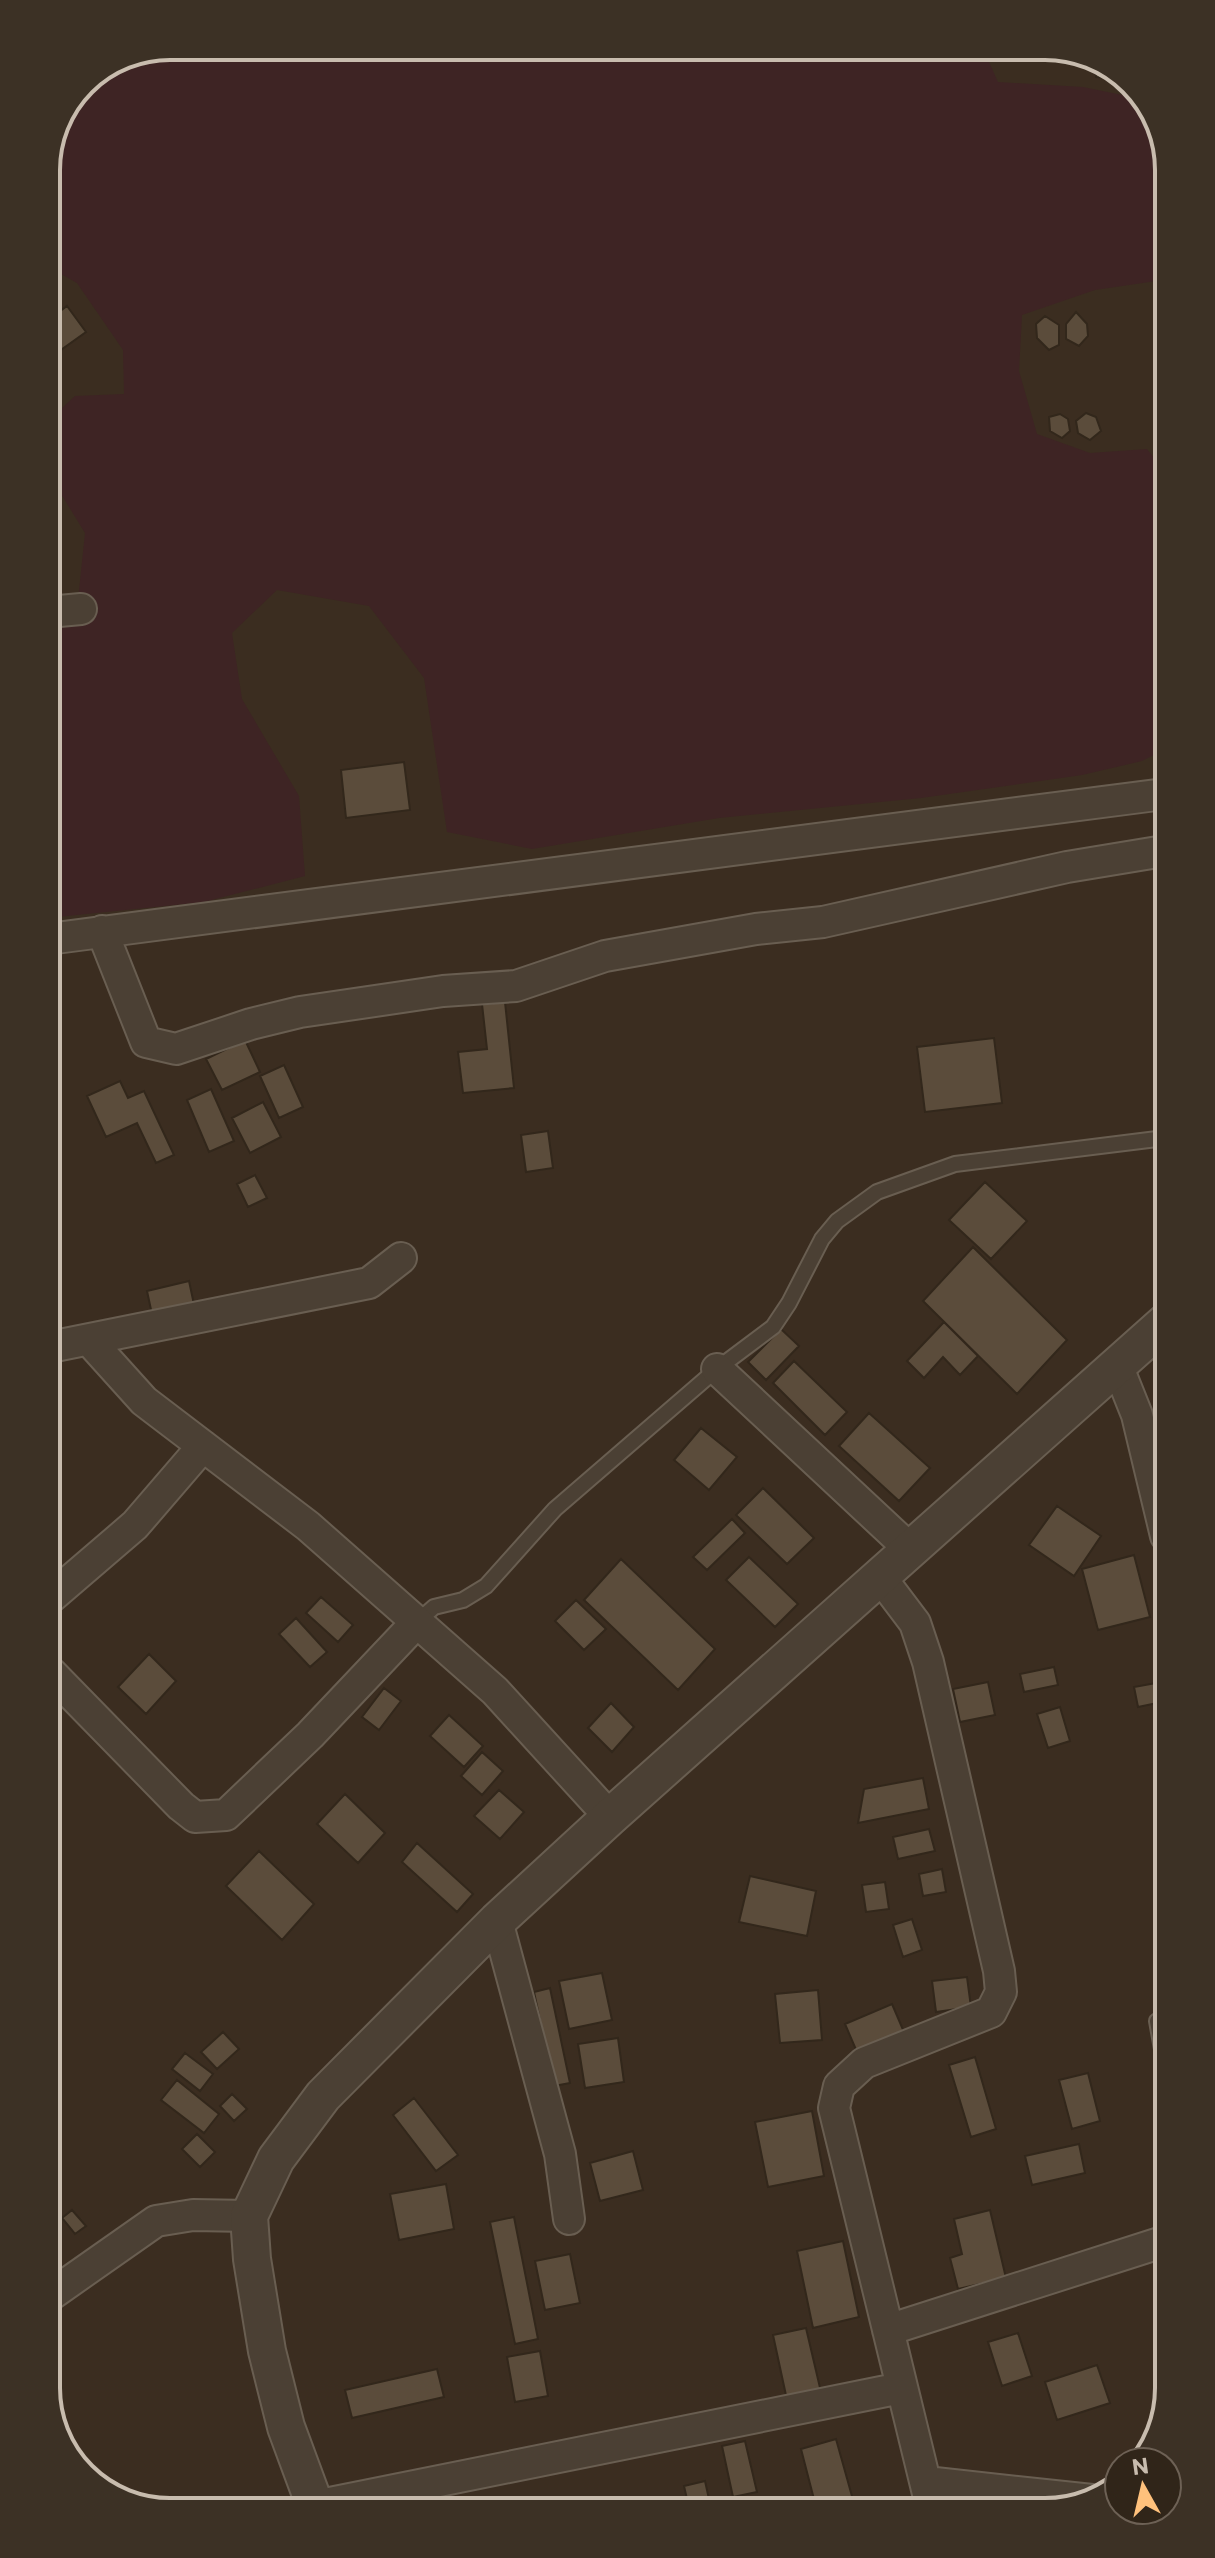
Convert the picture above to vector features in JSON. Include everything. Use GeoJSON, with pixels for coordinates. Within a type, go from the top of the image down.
{"type":"FeatureCollection","features":[{"type":"Feature","properties":{"kind":"street"},"geometry":{"type":"LineString","coordinates":[[60,611],[81,609]]}},
{"type":"Feature","properties":{"kind":"street"},"geometry":{"type":"LineString","coordinates":[[60,937],[1155,795]]}},
{"type":"Feature","properties":{"kind":"street"},"geometry":{"type":"LineString","coordinates":[[102,931],[146,1042],[176,1049],[251,1024],[300,1012],[443,991],[516,986],[605,956],[756,929],[823,922],[1067,867],[1155,852]]}},
{"type":"Feature","properties":{"kind":"street"},"geometry":{"type":"LineString","coordinates":[[60,1345],[369,1283],[401,1258]]}},
{"type":"Feature","properties":{"kind":"street"},"geometry":{"type":"LineString","coordinates":[[312,2498],[286,2427],[267,2351],[252,2259],[249,2216],[276,2159],[323,2096],[497,1921],[1155,1332]]}},
{"type":"Feature","properties":{"kind":"street"},"geometry":{"type":"LineString","coordinates":[[89,1340],[144,1401],[308,1526],[495,1691],[610,1817]]}},
{"type":"Feature","properties":{"kind":"street"},"geometry":{"type":"LineString","coordinates":[[1117,1365],[1137,1415],[1155,1490]]}},
{"type":"Feature","properties":{"kind":"street"},"geometry":{"type":"LineString","coordinates":[[717,1369],[911,1550]]}},
{"type":"Feature","properties":{"kind":"street"},"geometry":{"type":"LineString","coordinates":[[60,1589],[135,1525],[203,1446]]}},
{"type":"Feature","properties":{"kind":"street"},"geometry":{"type":"LineString","coordinates":[[881,1578],[915,1623],[928,1662],[999,1971],[1001,1992],[991,2012],[864,2063],[839,2086],[834,2108],[928,2494],[1037,2498]]}},
{"type":"Feature","properties":{"kind":"street"},"geometry":{"type":"LineString","coordinates":[[60,1682],[181,1806],[195,1817],[226,1815],[310,1735],[417,1622]]}},
{"type":"Feature","properties":{"kind":"street"},"geometry":{"type":"LineString","coordinates":[[497,1921],[560,2154],[569,2219]]}},
{"type":"Feature","properties":{"kind":"street"},"geometry":{"type":"LineString","coordinates":[[60,2288],[156,2221],[193,2215],[249,2216]]}},
{"type":"Feature","properties":{"kind":"street"},"geometry":{"type":"LineString","coordinates":[[888,2330],[1155,2244]]}},
{"type":"Feature","properties":{"kind":"street"},"geometry":{"type":"LineString","coordinates":[[365,2498],[901,2388]]}},
{"type":"Feature","properties":{"kind":"lane"},"geometry":{"type":"LineString","coordinates":[[417,1622],[434,1607],[463,1600],[486,1586],[555,1509],[717,1369],[773,1327],[822,1239],[837,1221],[877,1192],[955,1164],[1155,1139]]}},
{"type":"Feature","properties":{"kind":"shaded area"},"geometry":{"type":"Polygon","coordinates":[[[988,60],[998,82],[1083,87],[1126,96],[1144,121],[1153,148],[1155,281],[1095,290],[1022,315],[1019,371],[1037,434],[1090,453],[1147,449],[1155,459],[1155,754],[1142,761],[1082,775],[921,798],[719,818],[532,849],[447,832],[424,678],[369,606],[277,590],[232,633],[242,699],[299,796],[305,876],[204,902],[60,917],[60,605],[78,600],[85,533],[60,492],[60,410],[75,396],[124,394],[123,350],[77,283],[60,273],[60,162],[68,128],[92,92],[109,78],[148,62],[988,60]]]}},
{"type":"Feature","properties":{"kind":"building"},"geometry":{"type":"Polygon","coordinates":[[[67,306],[86,332],[60,351],[60,311],[67,306]]]}},
{"type":"Feature","properties":{"kind":"building"},"geometry":{"type":"Polygon","coordinates":[[[1076,312],[1087,324],[1088,336],[1079,346],[1066,339],[1066,324],[1076,312]]]}},
{"type":"Feature","properties":{"kind":"building"},"geometry":{"type":"Polygon","coordinates":[[[1045,316],[1059,325],[1059,345],[1049,350],[1037,338],[1036,324],[1045,316]]]}},
{"type":"Feature","properties":{"kind":"building"},"geometry":{"type":"Polygon","coordinates":[[[1086,413],[1096,417],[1101,431],[1090,440],[1078,433],[1076,421],[1086,413]]]}},
{"type":"Feature","properties":{"kind":"building"},"geometry":{"type":"Polygon","coordinates":[[[1060,414],[1068,419],[1070,431],[1062,438],[1050,431],[1049,417],[1060,414]]]}},
{"type":"Feature","properties":{"kind":"building"},"geometry":{"type":"Polygon","coordinates":[[[404,762],[410,810],[346,818],[341,770],[404,762]]]}},
{"type":"Feature","properties":{"kind":"building"},"geometry":{"type":"Polygon","coordinates":[[[505,1002],[514,1088],[463,1093],[458,1052],[487,1049],[482,1004],[505,1002]]]}},
{"type":"Feature","properties":{"kind":"building"},"geometry":{"type":"Polygon","coordinates":[[[994,1038],[1002,1103],[925,1112],[917,1047],[994,1038]]]}},
{"type":"Feature","properties":{"kind":"building"},"geometry":{"type":"Polygon","coordinates":[[[245,1040],[260,1072],[222,1090],[206,1059],[245,1040]]]}},
{"type":"Feature","properties":{"kind":"building"},"geometry":{"type":"Polygon","coordinates":[[[284,1065],[303,1107],[279,1118],[260,1076],[284,1065]]]}},
{"type":"Feature","properties":{"kind":"building"},"geometry":{"type":"Polygon","coordinates":[[[120,1081],[128,1098],[144,1091],[174,1155],[156,1163],[137,1123],[106,1137],[87,1096],[120,1081]]]}},
{"type":"Feature","properties":{"kind":"building"},"geometry":{"type":"Polygon","coordinates":[[[211,1089],[234,1141],[209,1152],[187,1100],[211,1089]]]}},
{"type":"Feature","properties":{"kind":"building"},"geometry":{"type":"Polygon","coordinates":[[[263,1102],[281,1137],[250,1153],[232,1118],[263,1102]]]}},
{"type":"Feature","properties":{"kind":"building"},"geometry":{"type":"Polygon","coordinates":[[[548,1131],[553,1168],[526,1172],[521,1135],[548,1131]]]}},
{"type":"Feature","properties":{"kind":"building"},"geometry":{"type":"Polygon","coordinates":[[[255,1175],[267,1198],[248,1207],[237,1184],[255,1175]]]}},
{"type":"Feature","properties":{"kind":"building"},"geometry":{"type":"Polygon","coordinates":[[[985,1182],[1027,1221],[991,1259],[949,1220],[985,1182]]]}},
{"type":"Feature","properties":{"kind":"building"},"geometry":{"type":"Polygon","coordinates":[[[973,1247],[1067,1340],[1017,1394],[923,1301],[973,1247]]]}},
{"type":"Feature","properties":{"kind":"building"},"geometry":{"type":"Polygon","coordinates":[[[189,1281],[195,1309],[153,1319],[147,1291],[189,1281]]]}},
{"type":"Feature","properties":{"kind":"building"},"geometry":{"type":"Polygon","coordinates":[[[944,1322],[978,1356],[960,1375],[943,1357],[924,1378],[907,1361],[944,1322]]]}},
{"type":"Feature","properties":{"kind":"building"},"geometry":{"type":"Polygon","coordinates":[[[781,1329],[799,1346],[766,1380],[748,1362],[781,1329]]]}},
{"type":"Feature","properties":{"kind":"building"},"geometry":{"type":"Polygon","coordinates":[[[794,1361],[847,1412],[825,1435],[773,1383],[794,1361]]]}},
{"type":"Feature","properties":{"kind":"building"},"geometry":{"type":"Polygon","coordinates":[[[869,1413],[930,1468],[899,1501],[839,1446],[869,1413]]]}},
{"type":"Feature","properties":{"kind":"building"},"geometry":{"type":"Polygon","coordinates":[[[701,1428],[737,1457],[709,1490],[674,1460],[701,1428]]]}},
{"type":"Feature","properties":{"kind":"building"},"geometry":{"type":"Polygon","coordinates":[[[763,1488],[814,1538],[787,1564],[736,1515],[763,1488]]]}},
{"type":"Feature","properties":{"kind":"building"},"geometry":{"type":"Polygon","coordinates":[[[1057,1506],[1101,1536],[1074,1576],[1029,1545],[1057,1506]]]}},
{"type":"Feature","properties":{"kind":"building"},"geometry":{"type":"Polygon","coordinates":[[[732,1519],[745,1533],[707,1570],[693,1557],[732,1519]]]}},
{"type":"Feature","properties":{"kind":"building"},"geometry":{"type":"Polygon","coordinates":[[[1134,1555],[1150,1617],[1098,1630],[1082,1569],[1134,1555]]]}},
{"type":"Feature","properties":{"kind":"building"},"geometry":{"type":"Polygon","coordinates":[[[749,1557],[798,1604],[775,1627],[726,1580],[749,1557]]]}},
{"type":"Feature","properties":{"kind":"building"},"geometry":{"type":"Polygon","coordinates":[[[621,1559],[715,1649],[678,1690],[584,1600],[621,1559]]]}},
{"type":"Feature","properties":{"kind":"building"},"geometry":{"type":"Polygon","coordinates":[[[321,1597],[353,1625],[338,1642],[306,1613],[321,1597]]]}},
{"type":"Feature","properties":{"kind":"building"},"geometry":{"type":"Polygon","coordinates":[[[576,1600],[606,1629],[584,1650],[555,1621],[576,1600]]]}},
{"type":"Feature","properties":{"kind":"building"},"geometry":{"type":"Polygon","coordinates":[[[296,1618],[327,1652],[310,1667],[279,1634],[296,1618]]]}},
{"type":"Feature","properties":{"kind":"building"},"geometry":{"type":"Polygon","coordinates":[[[149,1654],[176,1681],[146,1714],[118,1687],[149,1654]]]}},
{"type":"Feature","properties":{"kind":"building"},"geometry":{"type":"Polygon","coordinates":[[[1054,1667],[1058,1685],[1024,1692],[1020,1674],[1054,1667]]]}},
{"type":"Feature","properties":{"kind":"building"},"geometry":{"type":"Polygon","coordinates":[[[988,1682],[995,1715],[960,1722],[953,1689],[988,1682]]]}},
{"type":"Feature","properties":{"kind":"building"},"geometry":{"type":"Polygon","coordinates":[[[1155,1683],[1155,1703],[1138,1707],[1134,1687],[1155,1683]]]}},
{"type":"Feature","properties":{"kind":"building"},"geometry":{"type":"Polygon","coordinates":[[[384,1688],[401,1701],[379,1730],[362,1717],[384,1688]]]}},
{"type":"Feature","properties":{"kind":"building"},"geometry":{"type":"Polygon","coordinates":[[[611,1703],[634,1727],[612,1752],[588,1728],[611,1703]]]}},
{"type":"Feature","properties":{"kind":"building"},"geometry":{"type":"Polygon","coordinates":[[[1060,1707],[1070,1741],[1048,1748],[1037,1714],[1060,1707]]]}},
{"type":"Feature","properties":{"kind":"building"},"geometry":{"type":"Polygon","coordinates":[[[449,1715],[483,1746],[464,1767],[430,1736],[449,1715]]]}},
{"type":"Feature","properties":{"kind":"building"},"geometry":{"type":"Polygon","coordinates":[[[482,1752],[503,1771],[482,1795],[461,1776],[482,1752]]]}},
{"type":"Feature","properties":{"kind":"building"},"geometry":{"type":"Polygon","coordinates":[[[923,1778],[929,1809],[858,1823],[864,1789],[923,1778]]]}},
{"type":"Feature","properties":{"kind":"building"},"geometry":{"type":"Polygon","coordinates":[[[499,1790],[524,1812],[500,1839],[474,1816],[499,1790]]]}},
{"type":"Feature","properties":{"kind":"building"},"geometry":{"type":"Polygon","coordinates":[[[345,1794],[385,1833],[358,1863],[317,1824],[345,1794]]]}},
{"type":"Feature","properties":{"kind":"building"},"geometry":{"type":"Polygon","coordinates":[[[929,1829],[935,1851],[898,1859],[893,1837],[929,1829]]]}},
{"type":"Feature","properties":{"kind":"building"},"geometry":{"type":"Polygon","coordinates":[[[417,1843],[473,1894],[457,1912],[402,1862],[417,1843]]]}},
{"type":"Feature","properties":{"kind":"building"},"geometry":{"type":"Polygon","coordinates":[[[259,1851],[314,1904],[282,1940],[226,1886],[259,1851]]]}},
{"type":"Feature","properties":{"kind":"building"},"geometry":{"type":"Polygon","coordinates":[[[942,1869],[946,1892],[923,1896],[919,1874],[942,1869]]]}},
{"type":"Feature","properties":{"kind":"building"},"geometry":{"type":"Polygon","coordinates":[[[750,1876],[816,1891],[807,1936],[739,1922],[750,1876]]]}},
{"type":"Feature","properties":{"kind":"building"},"geometry":{"type":"Polygon","coordinates":[[[885,1882],[889,1909],[866,1912],[862,1885],[885,1882]]]}},
{"type":"Feature","properties":{"kind":"building"},"geometry":{"type":"Polygon","coordinates":[[[912,1919],[922,1950],[903,1957],[893,1925],[912,1919]]]}},
{"type":"Feature","properties":{"kind":"building"},"geometry":{"type":"Polygon","coordinates":[[[602,1973],[612,2020],[569,2029],[559,1981],[602,1973]]]}},
{"type":"Feature","properties":{"kind":"building"},"geometry":{"type":"Polygon","coordinates":[[[967,1977],[971,2007],[936,2012],[932,1981],[967,1977]]]}},
{"type":"Feature","properties":{"kind":"building"},"geometry":{"type":"Polygon","coordinates":[[[550,1988],[570,2083],[554,2086],[534,1992],[550,1988]]]}},
{"type":"Feature","properties":{"kind":"building"},"geometry":{"type":"Polygon","coordinates":[[[818,1990],[822,2040],[780,2043],[775,1994],[818,1990]]]}},
{"type":"Feature","properties":{"kind":"building"},"geometry":{"type":"Polygon","coordinates":[[[892,2004],[904,2032],[857,2052],[845,2024],[892,2004]]]}},
{"type":"Feature","properties":{"kind":"building"},"geometry":{"type":"Polygon","coordinates":[[[223,2032],[239,2049],[217,2069],[201,2052],[223,2032]]]}},
{"type":"Feature","properties":{"kind":"building"},"geometry":{"type":"Polygon","coordinates":[[[618,2038],[624,2082],[585,2088],[578,2044],[618,2038]]]}},
{"type":"Feature","properties":{"kind":"building"},"geometry":{"type":"Polygon","coordinates":[[[185,2053],[213,2074],[200,2091],[172,2069],[185,2053]]]}},
{"type":"Feature","properties":{"kind":"building"},"geometry":{"type":"Polygon","coordinates":[[[975,2057],[996,2129],[971,2137],[949,2065],[975,2057]]]}},
{"type":"Feature","properties":{"kind":"building"},"geometry":{"type":"Polygon","coordinates":[[[1088,2073],[1100,2121],[1072,2129],[1059,2080],[1088,2073]]]}},
{"type":"Feature","properties":{"kind":"building"},"geometry":{"type":"Polygon","coordinates":[[[177,2080],[219,2114],[204,2133],[161,2100],[177,2080]]]}},
{"type":"Feature","properties":{"kind":"building"},"geometry":{"type":"Polygon","coordinates":[[[232,2094],[247,2109],[234,2121],[220,2106],[232,2094]]]}},
{"type":"Feature","properties":{"kind":"building"},"geometry":{"type":"Polygon","coordinates":[[[414,2098],[458,2155],[436,2171],[393,2115],[414,2098]]]}},
{"type":"Feature","properties":{"kind":"building"},"geometry":{"type":"Polygon","coordinates":[[[812,2111],[824,2176],[768,2187],[755,2122],[812,2111]]]}},
{"type":"Feature","properties":{"kind":"building"},"geometry":{"type":"Polygon","coordinates":[[[197,2134],[215,2152],[200,2167],[182,2149],[197,2134]]]}},
{"type":"Feature","properties":{"kind":"building"},"geometry":{"type":"Polygon","coordinates":[[[1079,2144],[1085,2173],[1032,2185],[1025,2156],[1079,2144]]]}},
{"type":"Feature","properties":{"kind":"building"},"geometry":{"type":"Polygon","coordinates":[[[633,2151],[643,2190],[600,2201],[590,2163],[633,2151]]]}},
{"type":"Feature","properties":{"kind":"building"},"geometry":{"type":"Polygon","coordinates":[[[446,2184],[454,2229],[399,2240],[390,2194],[446,2184]]]}},
{"type":"Feature","properties":{"kind":"building"},"geometry":{"type":"Polygon","coordinates":[[[72,2210],[86,2226],[75,2234],[62,2218],[72,2210]]]}},
{"type":"Feature","properties":{"kind":"building"},"geometry":{"type":"Polygon","coordinates":[[[990,2210],[1006,2278],[958,2289],[950,2258],[962,2254],[954,2219],[990,2210]]]}},
{"type":"Feature","properties":{"kind":"building"},"geometry":{"type":"Polygon","coordinates":[[[514,2217],[538,2339],[515,2344],[490,2222],[514,2217]]]}},
{"type":"Feature","properties":{"kind":"building"},"geometry":{"type":"Polygon","coordinates":[[[843,2241],[859,2317],[813,2328],[797,2251],[843,2241]]]}},
{"type":"Feature","properties":{"kind":"building"},"geometry":{"type":"Polygon","coordinates":[[[570,2254],[580,2303],[545,2310],[535,2261],[570,2254]]]}},
{"type":"Feature","properties":{"kind":"building"},"geometry":{"type":"Polygon","coordinates":[[[806,2328],[821,2392],[787,2400],[773,2335],[806,2328]]]}},
{"type":"Feature","properties":{"kind":"building"},"geometry":{"type":"Polygon","coordinates":[[[1018,2333],[1032,2376],[1002,2386],[988,2342],[1018,2333]]]}},
{"type":"Feature","properties":{"kind":"building"},"geometry":{"type":"Polygon","coordinates":[[[540,2351],[548,2396],[515,2402],[507,2357],[540,2351]]]}},
{"type":"Feature","properties":{"kind":"building"},"geometry":{"type":"Polygon","coordinates":[[[1097,2365],[1110,2403],[1057,2420],[1045,2382],[1097,2365]]]}},
{"type":"Feature","properties":{"kind":"building"},"geometry":{"type":"Polygon","coordinates":[[[437,2369],[444,2397],[352,2418],[345,2390],[437,2369]]]}},
{"type":"Feature","properties":{"kind":"building"},"geometry":{"type":"Polygon","coordinates":[[[836,2439],[852,2498],[814,2498],[801,2449],[836,2439]]]}},
{"type":"Feature","properties":{"kind":"building"},"geometry":{"type":"Polygon","coordinates":[[[745,2441],[757,2492],[733,2497],[722,2446],[745,2441]]]}},
{"type":"Feature","properties":{"kind":"building"},"geometry":{"type":"Polygon","coordinates":[[[705,2481],[709,2498],[687,2498],[684,2486],[705,2481]]]}}]}
